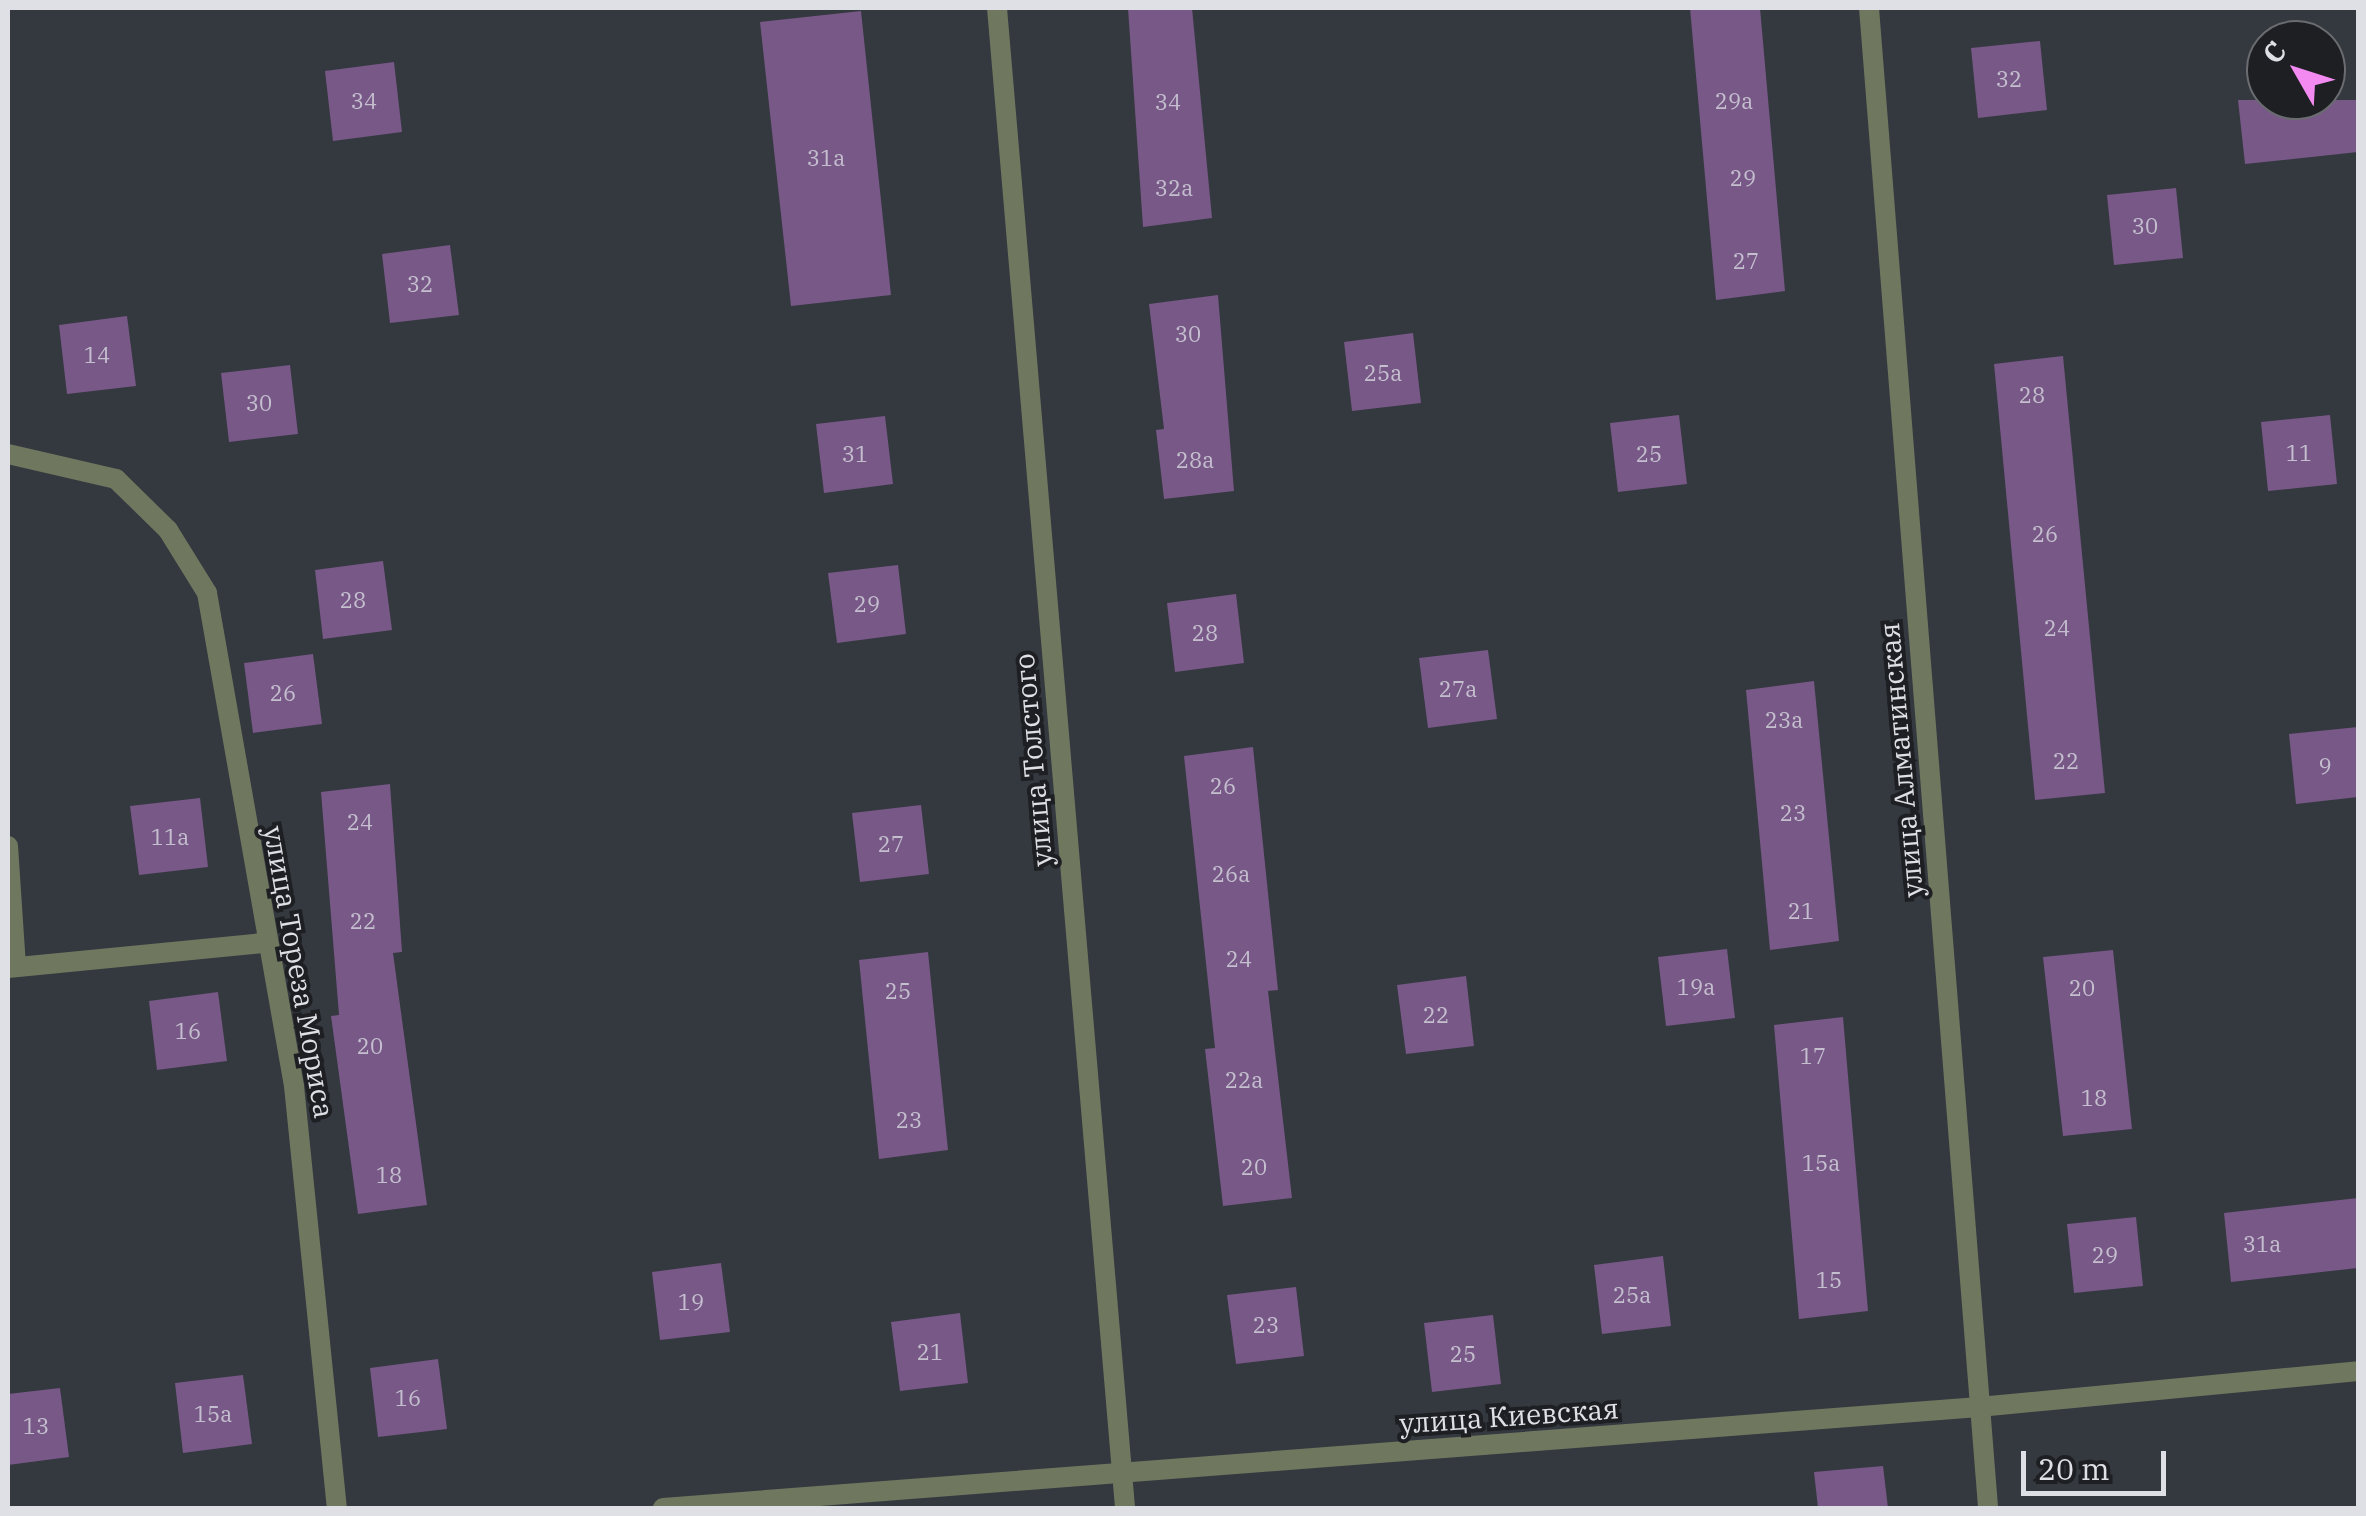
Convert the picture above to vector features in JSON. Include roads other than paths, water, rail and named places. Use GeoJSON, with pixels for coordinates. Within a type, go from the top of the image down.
{"type":"FeatureCollection","features":[{"type":"Feature","properties":{"kind":"street","name":"улица Толстого"},"geometry":{"type":"LineString","coordinates":[[996,8],[1124,1508]]}},
{"type":"Feature","properties":{"kind":"street","name":"улица Алматинская"},"geometry":{"type":"LineString","coordinates":[[1869,8],[1988,1508]]}},
{"type":"Feature","properties":{"kind":"street","name":"улица Тореза Мориса"},"geometry":{"type":"LineString","coordinates":[[8,454],[116,478],[168,530],[207,594],[312,1228],[337,1508]]}},
{"type":"Feature","properties":{"kind":"street"},"geometry":{"type":"LineString","coordinates":[[8,846],[12,967],[265,943]]}},
{"type":"Feature","properties":{"kind":"street","name":"улица Киевская"},"geometry":{"type":"LineString","coordinates":[[663,1508],[1980,1408],[2358,1371]]}}]}
